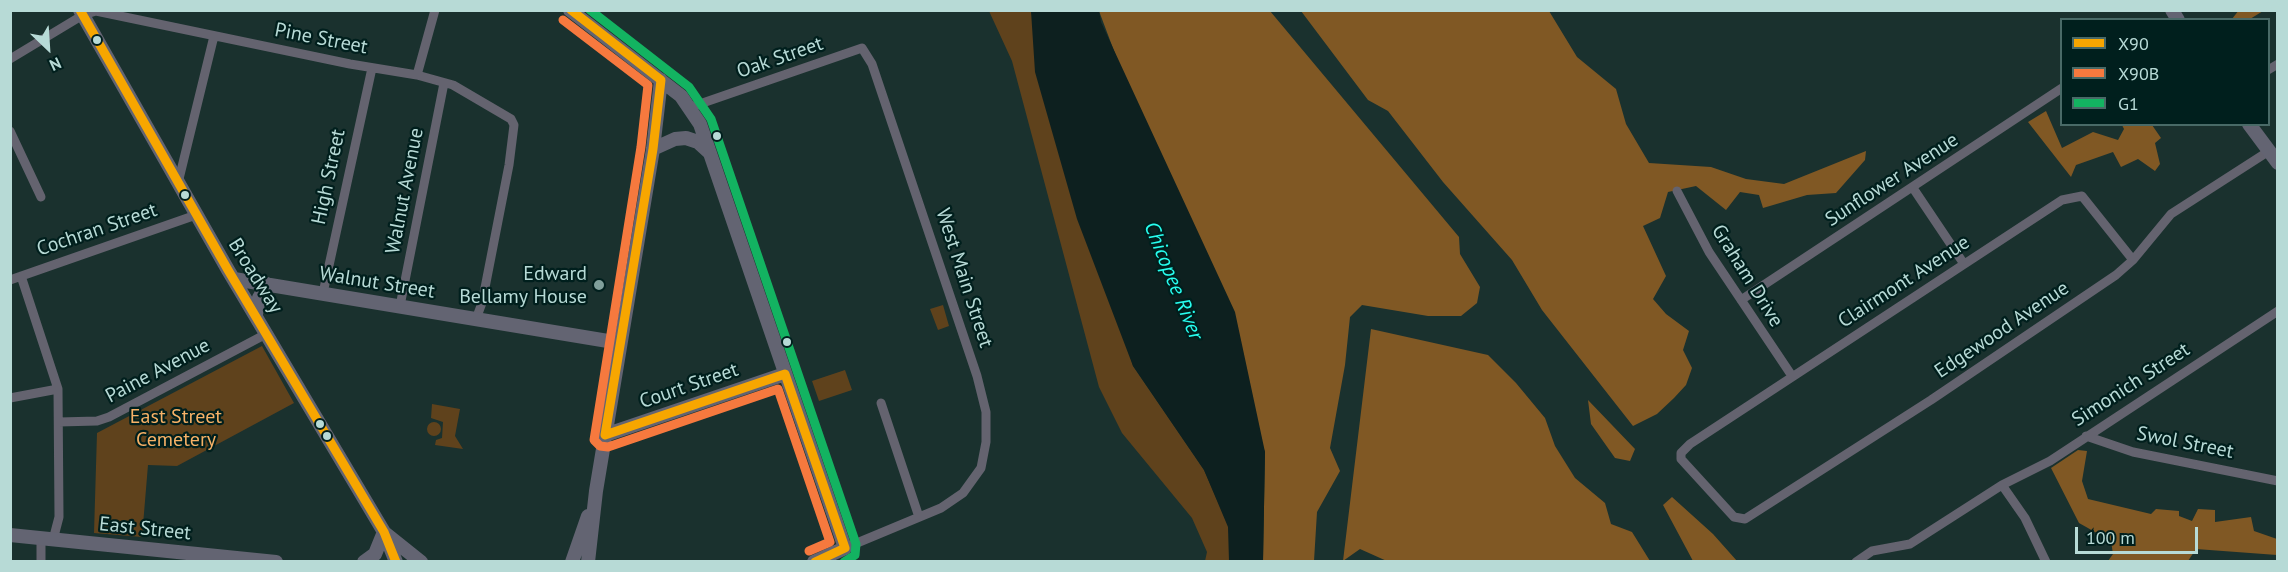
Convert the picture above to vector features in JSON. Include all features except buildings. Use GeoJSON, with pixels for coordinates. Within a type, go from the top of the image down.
{"type":"FeatureCollection","features":[{"type":"Feature","properties":{"kind":"main road"},"geometry":{"type":"LineString","coordinates":[[570,10],[661,80],[691,107],[710,153],[844,548],[814,561]]}},
{"type":"Feature","properties":{"kind":"main road","name":"Broadway"},"geometry":{"type":"LineString","coordinates":[[81,13],[196,215],[384,532],[396,561]]}},
{"type":"Feature","properties":{"kind":"main road"},"geometry":{"type":"LineString","coordinates":[[588,561],[596,491],[653,149],[661,80]]}},
{"type":"Feature","properties":{"kind":"main road"},"geometry":{"type":"LineString","coordinates":[[2250,126],[2277,163]]}},
{"type":"Feature","properties":{"kind":"main road"},"geometry":{"type":"LineString","coordinates":[[653,149],[675,139],[686,138],[698,142],[710,153]]}},
{"type":"Feature","properties":{"kind":"main road","name":"Walnut Street"},"geometry":{"type":"LineString","coordinates":[[234,279],[620,343]]}},
{"type":"Feature","properties":{"kind":"main road"},"geometry":{"type":"LineString","coordinates":[[256,314],[259,298],[267,284]]}},
{"type":"Feature","properties":{"kind":"main road","name":"Court Street"},"geometry":{"type":"LineString","coordinates":[[605,435],[785,374]]}},
{"type":"Feature","properties":{"kind":"main road"},"geometry":{"type":"LineString","coordinates":[[572,561],[596,491]]}},
{"type":"Feature","properties":{"kind":"main road"},"geometry":{"type":"LineString","coordinates":[[364,561],[375,554],[384,532],[421,561]]}},
{"type":"Feature","properties":{"kind":"main road","name":"East Street"},"geometry":{"type":"LineString","coordinates":[[10,535],[276,561]]}},
{"type":"Feature","properties":{"kind":"street"},"geometry":{"type":"LineString","coordinates":[[417,75],[435,10]]}},
{"type":"Feature","properties":{"kind":"street","name":"Pine Street"},"geometry":{"type":"LineString","coordinates":[[81,13],[96,11],[372,68],[417,75],[444,83],[511,119],[514,137],[482,303],[476,319]]}},
{"type":"Feature","properties":{"kind":"street"},"geometry":{"type":"LineString","coordinates":[[10,59],[81,13]]}},
{"type":"Feature","properties":{"kind":"street"},"geometry":{"type":"LineString","coordinates":[[178,183],[214,36]]}},
{"type":"Feature","properties":{"kind":"street","name":"Oak Street"},"geometry":{"type":"LineString","coordinates":[[691,107],[862,48],[872,63]]}},
{"type":"Feature","properties":{"kind":"street","name":"West Main Street"},"geometry":{"type":"LineString","coordinates":[[844,548],[954,500],[974,482],[984,460],[987,432],[984,400],[932,237],[872,63]]}},
{"type":"Feature","properties":{"kind":"street","name":"High Street"},"geometry":{"type":"LineString","coordinates":[[323,293],[372,68]]}},
{"type":"Feature","properties":{"kind":"street","name":"Walnut Avenue"},"geometry":{"type":"LineString","coordinates":[[400,306],[444,83]]}},
{"type":"Feature","properties":{"kind":"street","name":"Sunflower Avenue"},"geometry":{"type":"LineString","coordinates":[[1741,300],[2060,89]]}},
{"type":"Feature","properties":{"kind":"street"},"geometry":{"type":"LineString","coordinates":[[10,131],[41,197]]}},
{"type":"Feature","properties":{"kind":"street","name":"Edgewood Avenue"},"geometry":{"type":"LineString","coordinates":[[1681,453],[1681,459],[1700,483],[1739,519],[1765,508],[1931,400],[2116,275],[2133,260],[2171,214],[2269,151]]}},
{"type":"Feature","properties":{"kind":"street"},"geometry":{"type":"LineString","coordinates":[[1913,188],[1964,264]]}},
{"type":"Feature","properties":{"kind":"street","name":"Graham Drive"},"geometry":{"type":"LineString","coordinates":[[1677,191],[1709,252],[1792,376]]}},
{"type":"Feature","properties":{"kind":"street","name":"Clairmont Avenue"},"geometry":{"type":"LineString","coordinates":[[1681,453],[1690,444],[1725,423],[1792,376],[2062,200],[2079,195],[2133,260]]}},
{"type":"Feature","properties":{"kind":"street","name":"Cochran Street"},"geometry":{"type":"LineString","coordinates":[[10,280],[196,215]]}},
{"type":"Feature","properties":{"kind":"street"},"geometry":{"type":"LineString","coordinates":[[21,276],[58,389],[59,517],[47,539],[41,561]]}},
{"type":"Feature","properties":{"kind":"street","name":"Simonich Street"},"geometry":{"type":"LineString","coordinates":[[1856,561],[1872,551],[1910,544],[2002,485],[2050,461],[2277,311]]}},
{"type":"Feature","properties":{"kind":"street","name":"Paine Avenue"},"geometry":{"type":"LineString","coordinates":[[59,422],[97,421],[109,417],[267,333]]}},
{"type":"Feature","properties":{"kind":"street"},"geometry":{"type":"LineString","coordinates":[[10,398],[58,389]]}},
{"type":"Feature","properties":{"kind":"street"},"geometry":{"type":"LineString","coordinates":[[881,403],[919,517]]}},
{"type":"Feature","properties":{"kind":"street","name":"Swol Street"},"geometry":{"type":"LineString","coordinates":[[2086,436],[2133,452],[2277,481]]}},
{"type":"Feature","properties":{"kind":"street"},"geometry":{"type":"LineString","coordinates":[[2002,485],[2025,518],[2046,561]]}},
{"type":"Feature","properties":{"kind":"green space"},"geometry":{"type":"Polygon","coordinates":[[[989,11],[1031,11],[1133,366],[1204,470],[1229,527],[1229,561],[1205,561],[1207,552],[1192,518],[1122,433],[1099,387],[1012,61],[989,11]]]}},
{"type":"Feature","properties":{"kind":"green space"},"geometry":{"type":"Polygon","coordinates":[[[943,305],[949,326],[938,330],[930,309],[943,305]]]}},
{"type":"Feature","properties":{"kind":"green space","name":"East Street Cemetery"},"geometry":{"type":"Polygon","coordinates":[[[262,346],[294,403],[177,466],[148,465],[142,537],[94,533],[97,433],[262,346]]]}},
{"type":"Feature","properties":{"kind":"green space"},"geometry":{"type":"Polygon","coordinates":[[[845,370],[852,390],[819,401],[812,381],[845,370]]]}},
{"type":"Feature","properties":{"kind":"green space"},"geometry":{"type":"Polygon","coordinates":[[[432,404],[460,409],[455,436],[463,449],[435,445],[436,440],[442,438],[443,422],[431,418],[432,404]]]}},
{"type":"Feature","properties":{"kind":"green space"},"geometry":{"type":"Polygon","coordinates":[[[434,422],[439,424],[441,429],[439,434],[434,436],[429,434],[427,429],[429,424],[434,422]]]}},
{"type":"Feature","properties":{"kind":"shaded area"},"geometry":{"type":"Polygon","coordinates":[[[2239,10],[2263,10],[2252,18],[2233,18],[2239,10]]]}},
{"type":"Feature","properties":{"kind":"shaded area"},"geometry":{"type":"Polygon","coordinates":[[[1099,11],[1270,11],[1459,237],[1460,254],[1480,287],[1477,303],[1461,316],[1428,316],[1362,305],[1350,317],[1345,365],[1330,448],[1340,471],[1317,512],[1314,561],[1263,561],[1265,452],[1099,11]]]}},
{"type":"Feature","properties":{"kind":"shaded area"},"geometry":{"type":"Polygon","coordinates":[[[1301,11],[1549,11],[1577,57],[1616,89],[1626,124],[1649,163],[1711,167],[1746,179],[1784,184],[1866,151],[1865,160],[1836,193],[1807,195],[1763,208],[1759,195],[1740,192],[1726,210],[1696,186],[1668,192],[1660,218],[1643,226],[1666,276],[1653,299],[1666,314],[1689,331],[1683,350],[1692,368],[1686,385],[1674,398],[1657,414],[1633,426],[1542,310],[1512,260],[1443,182],[1388,111],[1368,100],[1301,11]]]}},
{"type":"Feature","properties":{"kind":"shaded area"},"geometry":{"type":"Polygon","coordinates":[[[2046,111],[2062,148],[2093,132],[2118,140],[2124,129],[2122,126],[2153,126],[2161,138],[2155,143],[2160,164],[2155,171],[2138,159],[2121,167],[2113,152],[2076,165],[2071,177],[2028,122],[2046,111]]]}},
{"type":"Feature","properties":{"kind":"shaded area"},"geometry":{"type":"Polygon","coordinates":[[[1371,329],[1488,355],[1516,383],[1545,418],[1555,446],[1575,478],[1605,503],[1611,524],[1632,532],[1650,561],[1389,562],[1360,549],[1343,561],[1371,329]]]}},
{"type":"Feature","properties":{"kind":"shaded area"},"geometry":{"type":"Polygon","coordinates":[[[1588,400],[1635,449],[1630,461],[1615,458],[1591,424],[1588,400]]]}},
{"type":"Feature","properties":{"kind":"shaded area"},"geometry":{"type":"Polygon","coordinates":[[[2078,450],[2087,451],[2082,481],[2088,499],[2151,514],[2156,509],[2179,511],[2179,516],[2192,521],[2198,509],[2215,510],[2215,522],[2251,517],[2254,531],[2277,539],[2277,555],[2196,549],[2188,561],[2108,561],[2113,554],[2111,541],[2079,523],[2051,468],[2078,450]]]}},
{"type":"Feature","properties":{"kind":"shaded area"},"geometry":{"type":"Polygon","coordinates":[[[1672,497],[1713,534],[1737,561],[1693,561],[1663,505],[1672,497]]]}},
{"type":"Feature","properties":{"kind":"water","name":"Chicopee River"},"geometry":{"type":"Polygon","coordinates":[[[1031,11],[1099,11],[1101,22],[1235,312],[1265,452],[1263,561],[1229,561],[1228,527],[1204,470],[1133,366],[1077,219],[1035,72],[1031,11]]]}},
{"type":"Feature","properties":{"kind":"transit line","name":"X90"},"geometry":{"type":"LineString","coordinates":[[80,10],[228,270],[384,532],[396,562]]}},
{"type":"Feature","properties":{"kind":"transit line","name":"X90"},"geometry":{"type":"LineString","coordinates":[[571,10],[661,80],[653,149],[605,435],[785,374],[845,548],[815,562]]}},
{"type":"Feature","properties":{"kind":"transit line","name":"G1"},"geometry":{"type":"LineString","coordinates":[[590,10],[689,87],[711,119],[856,544],[855,555],[844,562]]}},
{"type":"Feature","properties":{"kind":"transit line","name":"X90B"},"geometry":{"type":"LineString","coordinates":[[563,20],[648,85],[641,147],[594,440],[600,446],[608,447],[778,389],[830,542],[809,551]]}},
{"type":"Feature","properties":{"kind":"place","name":"Edward Bellamy House"},"geometry":{"type":"Point","coordinates":[599,285]}}]}
